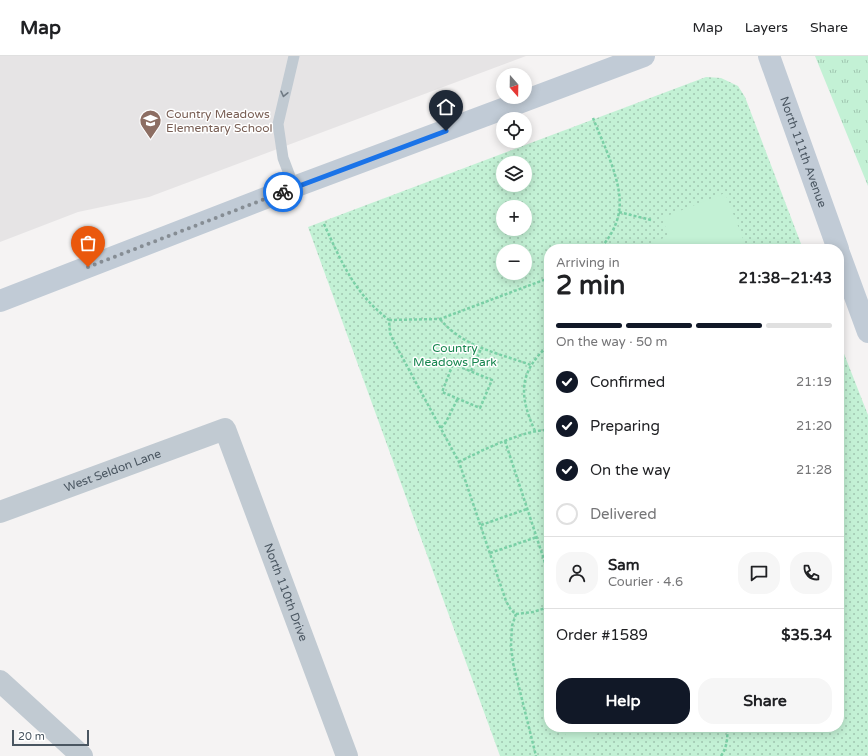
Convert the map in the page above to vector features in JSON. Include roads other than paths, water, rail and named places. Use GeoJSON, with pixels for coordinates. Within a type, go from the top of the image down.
{"type":"FeatureCollection","features":[{"type":"Feature","properties":{"kind":"street"},"geometry":{"type":"LineString","coordinates":[[0,301],[294,187],[644,56]]}},
{"type":"Feature","properties":{"kind":"street","name":"North 111th Avenue"},"geometry":{"type":"LineString","coordinates":[[769,56],[836,244]]}},
{"type":"Feature","properties":{"kind":"street"},"geometry":{"type":"LineString","coordinates":[[844,267],[868,332]]}},
{"type":"Feature","properties":{"kind":"street","name":"West Seldon Lane"},"geometry":{"type":"LineString","coordinates":[[0,512],[225,428]]}},
{"type":"Feature","properties":{"kind":"street","name":"North 110th Drive"},"geometry":{"type":"LineString","coordinates":[[225,428],[347,756]]}},
{"type":"Feature","properties":{"kind":"street"},"geometry":{"type":"LineString","coordinates":[[0,681],[82,756]]}},
{"type":"Feature","properties":{"kind":"lane"},"geometry":{"type":"LineString","coordinates":[[294,56],[278,124],[283,158],[294,187]]}},
{"type":"Feature","properties":{"kind":"place","name":"Country Meadows Elementary School"},"geometry":{"type":"Point","coordinates":[150,140]}},
{"type":"Feature","properties":{"kind":"park label","name":"Country Meadows Park"},"geometry":{"type":"Point","coordinates":[455,355]}}]}
